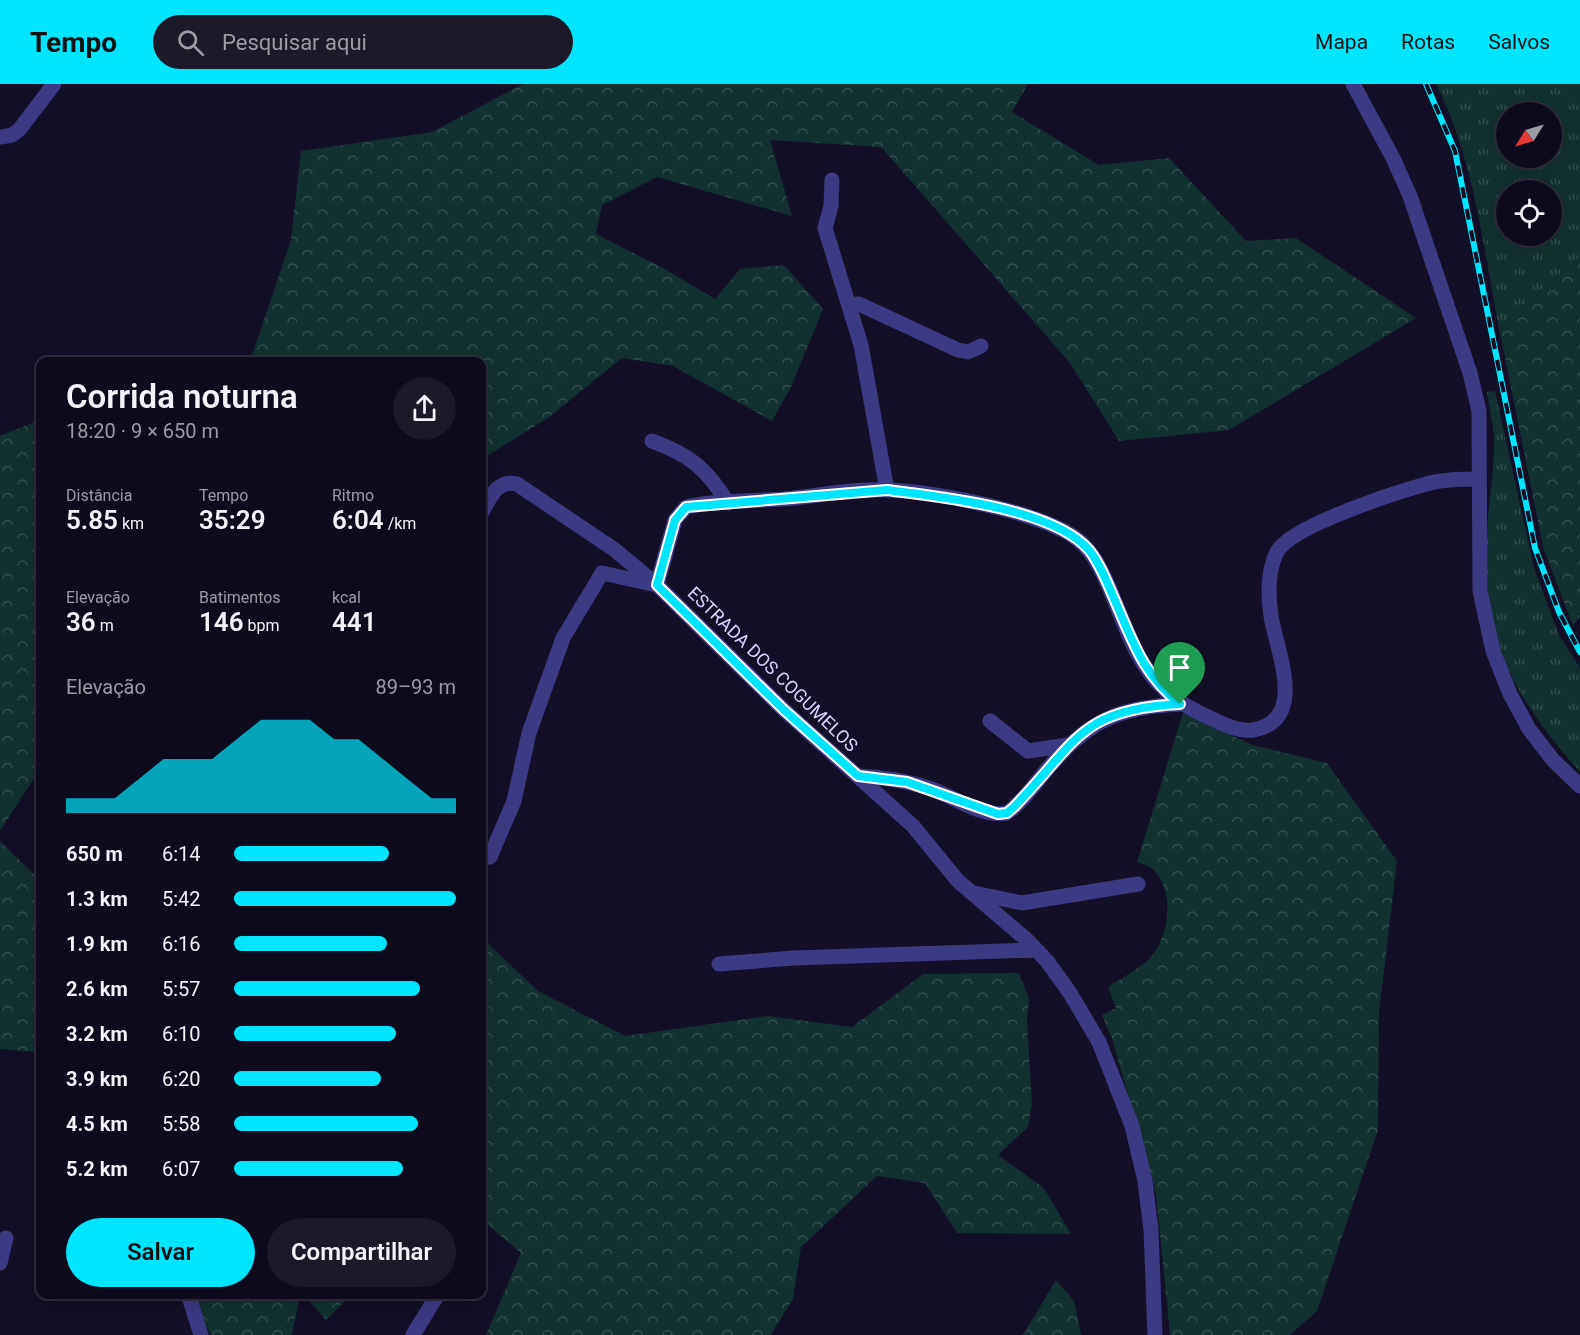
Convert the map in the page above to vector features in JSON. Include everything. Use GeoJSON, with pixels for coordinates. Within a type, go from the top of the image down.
{"type":"FeatureCollection","features":[{"type":"Feature","properties":{"kind":"street"},"geometry":{"type":"LineString","coordinates":[[0,137],[12,135],[19,130],[54,84]]}},
{"type":"Feature","properties":{"kind":"street"},"geometry":{"type":"LineString","coordinates":[[1353,84],[1394,158],[1410,196],[1460,340],[1479,411],[1480,591],[1483,616],[1493,651],[1509,694],[1529,729],[1553,760],[1580,786]]}},
{"type":"Feature","properties":{"kind":"street"},"geometry":{"type":"LineString","coordinates":[[832,180],[831,206],[825,228],[869,379],[887,490]]}},
{"type":"Feature","properties":{"kind":"street"},"geometry":{"type":"LineString","coordinates":[[849,305],[859,304],[958,350],[968,352],[981,346]]}},
{"type":"Feature","properties":{"kind":"street"},"geometry":{"type":"LineString","coordinates":[[652,441],[692,459],[707,472],[728,503]]}},
{"type":"Feature","properties":{"kind":"street"},"geometry":{"type":"LineString","coordinates":[[490,857],[514,801],[529,733],[563,638],[602,573],[657,585],[673,527],[681,511],[693,506],[887,490],[985,505],[1052,525],[1076,538],[1098,564],[1143,665],[1160,688],[1180,704],[1238,729],[1252,730],[1267,724],[1277,716],[1284,705],[1287,689],[1270,597],[1269,581],[1278,549],[1292,536],[1311,525],[1379,500],[1431,482],[1479,479]]}},
{"type":"Feature","properties":{"kind":"street","name":"ESTRADA DOS COGUMELOS"},"geometry":{"type":"LineString","coordinates":[[486,506],[499,485],[508,481],[517,484],[615,550],[657,585],[783,709],[913,826],[949,871],[1036,950],[1070,993],[1099,1042],[1129,1118],[1145,1181],[1151,1230],[1155,1335]]}},
{"type":"Feature","properties":{"kind":"street"},"geometry":{"type":"LineString","coordinates":[[858,776],[907,782],[982,810],[998,814],[1007,813],[1082,732],[1122,711],[1147,706],[1180,704]]}},
{"type":"Feature","properties":{"kind":"street"},"geometry":{"type":"LineString","coordinates":[[990,721],[1028,751],[1068,745]]}},
{"type":"Feature","properties":{"kind":"street"},"geometry":{"type":"LineString","coordinates":[[972,893],[1022,903],[1138,884]]}},
{"type":"Feature","properties":{"kind":"street"},"geometry":{"type":"LineString","coordinates":[[719,964],[794,958],[1036,950]]}},
{"type":"Feature","properties":{"kind":"street"},"geometry":{"type":"LineString","coordinates":[[0,1263],[6,1238]]}},
{"type":"Feature","properties":{"kind":"street"},"geometry":{"type":"LineString","coordinates":[[190,1299],[201,1335]]}},
{"type":"Feature","properties":{"kind":"street"},"geometry":{"type":"LineString","coordinates":[[413,1335],[435,1299]]}},
{"type":"Feature","properties":{"kind":"green space"},"geometry":{"type":"Polygon","coordinates":[[[523,84],[1028,84],[1012,112],[1099,165],[1169,158],[1246,241],[1296,238],[1416,318],[1229,430],[1119,441],[1070,363],[881,147],[770,140],[792,216],[657,177],[602,205],[596,234],[665,269],[715,299],[740,269],[784,265],[823,309],[791,387],[772,421],[673,366],[622,358],[548,418],[486,457],[486,357],[251,357],[291,240],[301,151],[432,132],[523,84]]]}},
{"type":"Feature","properties":{"kind":"green space"},"geometry":{"type":"Polygon","coordinates":[[[1436,84],[1580,84],[1580,257],[1499,328],[1476,203],[1460,142],[1436,84]]]}},
{"type":"Feature","properties":{"kind":"green space"},"geometry":{"type":"Polygon","coordinates":[[[1580,257],[1580,616],[1573,626],[1543,547],[1499,328],[1580,257]]]}},
{"type":"Feature","properties":{"kind":"green space"},"geometry":{"type":"Polygon","coordinates":[[[1495,391],[1534,568],[1559,635],[1580,668],[1580,772],[1556,744],[1519,690],[1506,664],[1489,605],[1486,571],[1494,450],[1487,392],[1495,391]]]}},
{"type":"Feature","properties":{"kind":"green space"},"geometry":{"type":"Polygon","coordinates":[[[36,422],[36,775],[0,831],[0,436],[36,422]]]}},
{"type":"Feature","properties":{"kind":"green space"},"geometry":{"type":"Polygon","coordinates":[[[1183,713],[1253,745],[1327,763],[1397,861],[1379,1013],[1378,1130],[1317,1311],[1290,1335],[1170,1335],[1156,1194],[1112,1039],[1102,1015],[1116,1008],[1108,987],[1147,961],[1155,952],[1165,929],[1167,904],[1161,880],[1154,870],[1137,862],[1183,713]]]}},
{"type":"Feature","properties":{"kind":"green space"},"geometry":{"type":"Polygon","coordinates":[[[0,841],[36,876],[36,1052],[0,1049],[0,841]]]}},
{"type":"Feature","properties":{"kind":"green space"},"geometry":{"type":"Polygon","coordinates":[[[486,942],[538,991],[625,1036],[768,1016],[852,1027],[923,974],[1019,973],[1029,999],[1027,1022],[1032,1104],[1028,1127],[998,1155],[1044,1188],[1071,1234],[957,1233],[925,1183],[877,1176],[801,1247],[793,1299],[771,1335],[486,1335],[521,1253],[486,1223],[486,942]]]}},
{"type":"Feature","properties":{"kind":"green space"},"geometry":{"type":"Polygon","coordinates":[[[1056,1280],[1074,1301],[1081,1335],[1023,1335],[1056,1280]]]}},
{"type":"Feature","properties":{"kind":"green space"},"geometry":{"type":"Polygon","coordinates":[[[192,1299],[299,1299],[292,1335],[211,1335],[192,1299]]]}},
{"type":"Feature","properties":{"kind":"green space"},"geometry":{"type":"Polygon","coordinates":[[[308,1299],[347,1299],[326,1320],[308,1299]]]}},
{"type":"Feature","properties":{"kind":"railway"},"geometry":{"type":"LineString","coordinates":[[1426,84],[1455,151],[1535,548],[1559,612],[1580,652]]}},
{"type":"Feature","properties":{"kind":"route"},"geometry":{"type":"LineString","coordinates":[[887,490],[985,505],[1052,525],[1076,538],[1088,550],[1098,564],[1143,665],[1160,688],[1180,704],[1147,706],[1122,711],[1097,722],[1068,745],[1023,798],[1007,813],[998,814],[982,810],[907,782],[858,776],[783,709],[657,585],[675,520],[686,507],[693,506],[887,490]]}}]}
